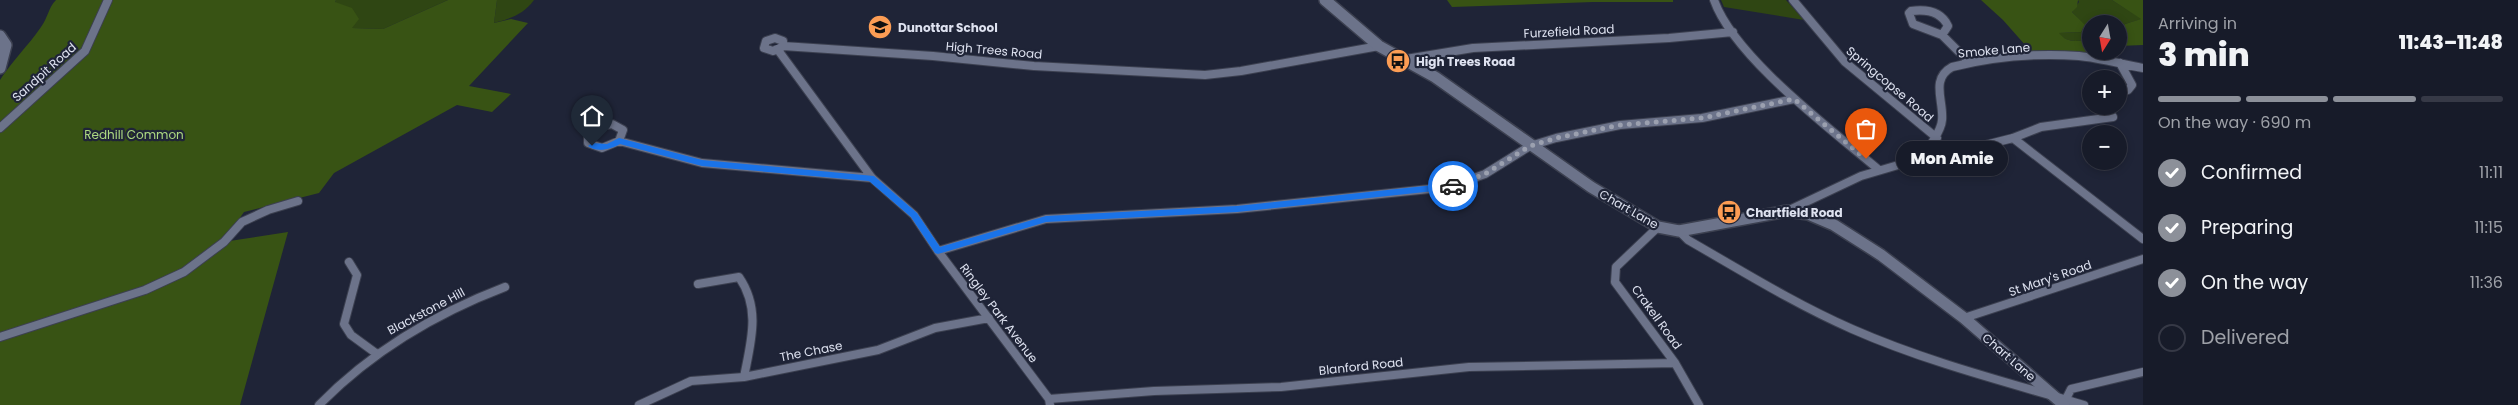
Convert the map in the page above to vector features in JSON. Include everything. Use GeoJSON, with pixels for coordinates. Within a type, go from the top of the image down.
{"type":"FeatureCollection","features":[{"type":"Feature","properties":{"kind":"street","name":"Sandpit Road"},"geometry":{"type":"LineString","coordinates":[[0,128],[85,51],[108,0]]}},
{"type":"Feature","properties":{"kind":"street","name":"Chart Lane"},"geometry":{"type":"LineString","coordinates":[[1324,0],[1380,46],[1406,59],[1451,88],[1530,146],[1613,201],[1658,227],[1679,231],[1787,211],[1818,217],[1834,225],[1881,255],[1964,318],[2053,394],[2065,402]]}},
{"type":"Feature","properties":{"kind":"street"},"geometry":{"type":"LineString","coordinates":[[1714,0],[1733,32],[1761,66],[1794,99],[1879,170]]}},
{"type":"Feature","properties":{"kind":"street","name":"Springcopse Road"},"geometry":{"type":"LineString","coordinates":[[1794,0],[1834,50],[1864,79],[1937,138]]}},
{"type":"Feature","properties":{"kind":"street"},"geometry":{"type":"LineString","coordinates":[[1942,35],[1948,26],[1944,18],[1923,10],[1908,13],[1913,24],[1942,35],[1969,62]]}},
{"type":"Feature","properties":{"kind":"street","name":"Furzefield Road"},"geometry":{"type":"LineString","coordinates":[[1406,59],[1473,48],[1669,38],[1733,32]]}},
{"type":"Feature","properties":{"kind":"street"},"geometry":{"type":"LineString","coordinates":[[0,68],[6,44],[1,39]]}},
{"type":"Feature","properties":{"kind":"street","name":"High Trees Road"},"geometry":{"type":"LineString","coordinates":[[780,48],[933,56],[1034,66],[1205,75],[1241,71],[1380,46]]}},
{"type":"Feature","properties":{"kind":"street","name":"Ringley Park Avenue"},"geometry":{"type":"LineString","coordinates":[[780,48],[872,178],[914,215],[938,251],[1049,402]]}},
{"type":"Feature","properties":{"kind":"street","name":"Smoke Lane"},"geometry":{"type":"LineString","coordinates":[[1926,160],[1926,152],[1942,128],[1943,111],[1938,84],[1940,78],[1950,66],[1969,62],[2073,56],[2143,68]]}},
{"type":"Feature","properties":{"kind":"street"},"geometry":{"type":"LineString","coordinates":[[2120,63],[2124,70]]}},
{"type":"Feature","properties":{"kind":"street"},"geometry":{"type":"LineString","coordinates":[[2127,76],[2132,85],[2127,90]]}},
{"type":"Feature","properties":{"kind":"street"},"geometry":{"type":"LineString","coordinates":[[938,251],[1046,219],[1237,209],[1449,187],[1485,174],[1530,146],[1620,125],[1702,118],[1794,99]]}},
{"type":"Feature","properties":{"kind":"street"},"geometry":{"type":"LineString","coordinates":[[1787,211],[1790,208],[1814,200],[1848,182],[1879,170],[2013,138],[2041,127],[2113,117]]}},
{"type":"Feature","properties":{"kind":"street"},"geometry":{"type":"LineString","coordinates":[[619,141],[623,130],[612,124],[595,128],[587,140],[592,146],[602,148],[619,141],[702,163],[872,178]]}},
{"type":"Feature","properties":{"kind":"street"},"geometry":{"type":"LineString","coordinates":[[2013,138],[2143,239]]}},
{"type":"Feature","properties":{"kind":"street"},"geometry":{"type":"LineString","coordinates":[[1814,200],[1818,217]]}},
{"type":"Feature","properties":{"kind":"street"},"geometry":{"type":"LineString","coordinates":[[0,337],[48,323],[161,283],[191,267],[224,242],[242,222],[268,210],[298,201]]}},
{"type":"Feature","properties":{"kind":"street","name":"Crakell Road"},"geometry":{"type":"LineString","coordinates":[[1658,227],[1616,267],[1614,274],[1615,282],[1675,364],[1699,405]]}},
{"type":"Feature","properties":{"kind":"street"},"geometry":{"type":"LineString","coordinates":[[1679,231],[1688,240],[1806,308],[1854,330],[1934,361],[2053,394]]}},
{"type":"Feature","properties":{"kind":"street","name":"St Mary's Road"},"geometry":{"type":"LineString","coordinates":[[1964,318],[2143,258]]}},
{"type":"Feature","properties":{"kind":"street"},"geometry":{"type":"LineString","coordinates":[[349,262],[357,275],[344,324],[351,334],[377,354]]}},
{"type":"Feature","properties":{"kind":"street"},"geometry":{"type":"LineString","coordinates":[[698,284],[739,277],[749,289],[755,315],[744,377]]}},
{"type":"Feature","properties":{"kind":"street","name":"Blackstone Hill"},"geometry":{"type":"LineString","coordinates":[[319,405],[341,382],[406,334],[444,313],[505,287]]}},
{"type":"Feature","properties":{"kind":"street","name":"The Chase"},"geometry":{"type":"LineString","coordinates":[[639,405],[691,381],[744,377],[878,350],[935,328],[988,318]]}},
{"type":"Feature","properties":{"kind":"street","name":"Blanford Road"},"geometry":{"type":"LineString","coordinates":[[1049,402],[1154,391],[1282,387],[1468,367],[1675,364]]}},
{"type":"Feature","properties":{"kind":"street"},"geometry":{"type":"LineString","coordinates":[[2084,405],[2065,402],[2071,389],[2143,372]]}},
{"type":"Feature","properties":{"kind":"green space","name":"Redhill Common"},"geometry":{"type":"Polygon","coordinates":[[[56,0],[336,0],[335,2],[352,8],[359,19],[352,28],[383,29],[448,0],[497,0],[494,23],[511,19],[528,23],[469,86],[511,94],[492,112],[457,105],[334,173],[319,193],[244,212],[223,242],[288,232],[240,405],[0,405],[0,80],[41,27],[56,0]]]}},
{"type":"Feature","properties":{"kind":"green space"},"geometry":{"type":"Polygon","coordinates":[[[336,0],[448,0],[383,29],[351,28],[335,2],[336,0]]]}},
{"type":"Feature","properties":{"kind":"green space"},"geometry":{"type":"Polygon","coordinates":[[[497,0],[534,0],[526,9],[516,15],[494,23],[497,0]]]}},
{"type":"Feature","properties":{"kind":"green space"},"geometry":{"type":"Polygon","coordinates":[[[1447,0],[1673,0],[1673,2],[1593,2],[1452,7],[1447,0]]]}},
{"type":"Feature","properties":{"kind":"green space"},"geometry":{"type":"Polygon","coordinates":[[[1721,0],[1786,0],[1804,20],[1724,7],[1721,0]]]}},
{"type":"Feature","properties":{"kind":"green space"},"geometry":{"type":"Polygon","coordinates":[[[1981,0],[2078,0],[2077,7],[2072,12],[2082,22],[2081,32],[2059,33],[2069,40],[2082,40],[2082,52],[2077,51],[2034,55],[2003,20],[1981,0]]]}},
{"type":"Feature","properties":{"kind":"green space"},"geometry":{"type":"Polygon","coordinates":[[[2078,0],[2112,0],[2142,19],[2128,23],[2128,15],[2082,15],[2082,23],[2072,12],[2079,2],[2078,0]]]}},
{"type":"Feature","properties":{"kind":"green space"},"geometry":{"type":"Polygon","coordinates":[[[2112,0],[2143,0],[2143,45],[2128,46],[2128,23],[2141,19],[2112,0]]]}},
{"type":"Feature","properties":{"kind":"green space"},"geometry":{"type":"Polygon","coordinates":[[[2082,30],[2082,40],[2078,41],[2065,39],[2058,33],[2082,30]]]}},
{"type":"Feature","properties":{"kind":"way so far"},"geometry":{"type":"LineString","coordinates":[[1453,186],[1485,174],[1530,146],[1556,138],[1620,125],[1702,118],[1794,99],[1866,159]]}},
{"type":"Feature","properties":{"kind":"place","name":"Dunottar School"},"geometry":{"type":"Point","coordinates":[880,27]}},
{"type":"Feature","properties":{"kind":"place","name":"High Trees Road"},"geometry":{"type":"Point","coordinates":[1398,61]}},
{"type":"Feature","properties":{"kind":"place","name":"Mon Amie"},"geometry":{"type":"Point","coordinates":[1866,159]}},
{"type":"Feature","properties":{"kind":"place","name":"Chartfield Road"},"geometry":{"type":"Point","coordinates":[1729,212]}},
{"type":"Feature","properties":{"kind":"route"},"geometry":{"type":"LineString","coordinates":[[592,146],[596,148],[609,147],[619,141],[702,163],[764,170],[826,173],[872,178],[914,215],[938,251],[1046,219],[1237,209],[1453,186]]}}]}
